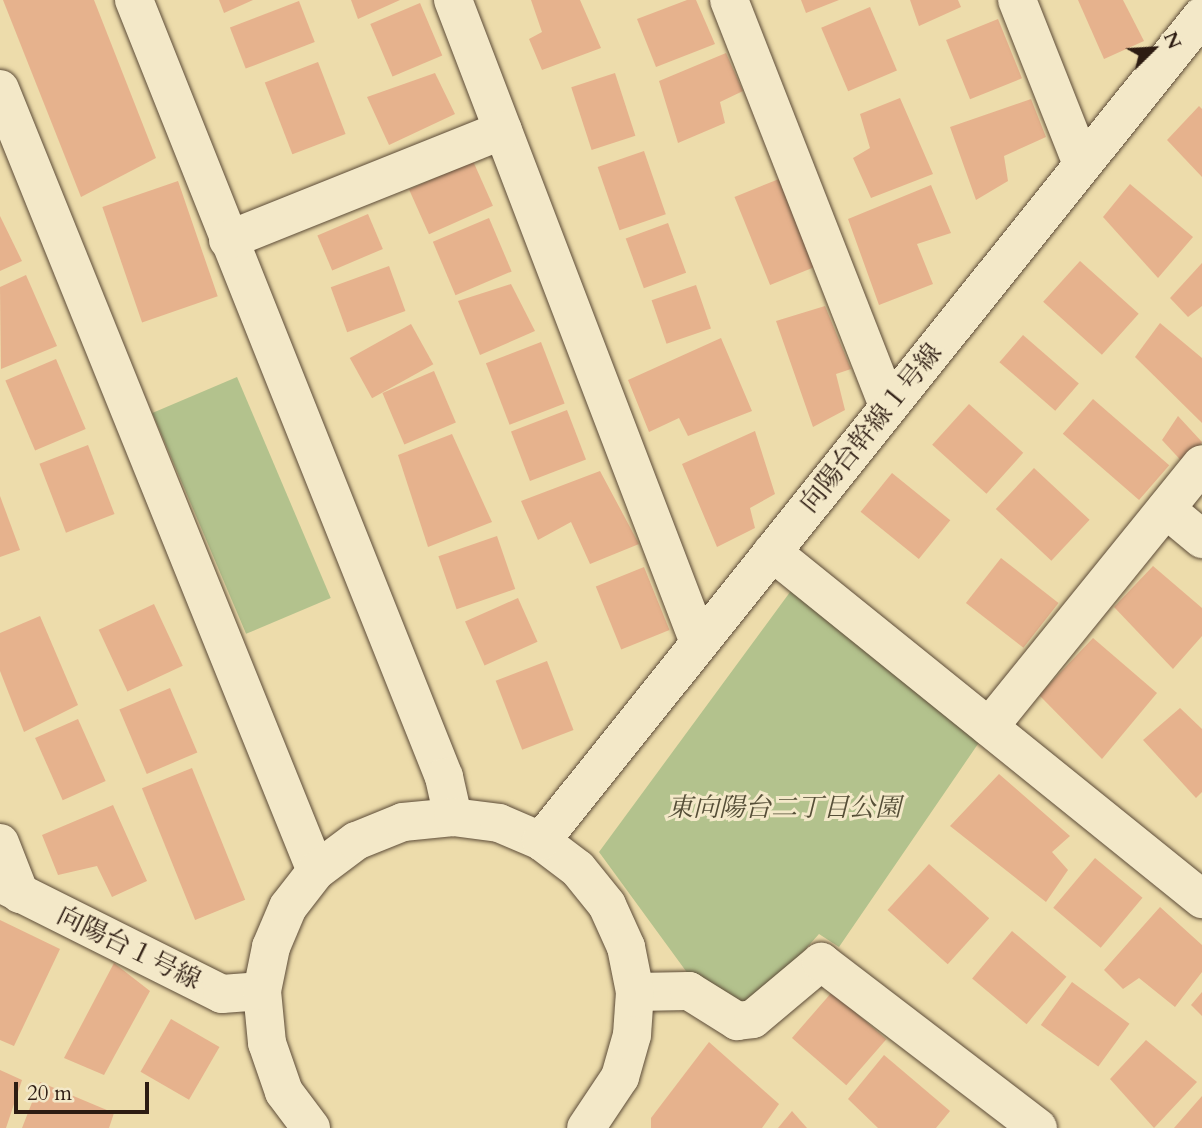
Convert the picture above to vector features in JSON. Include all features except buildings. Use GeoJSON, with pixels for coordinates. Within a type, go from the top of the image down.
{"type":"FeatureCollection","features":[{"type":"Feature","properties":{"kind":"street"},"geometry":{"type":"LineString","coordinates":[[134,0],[444,777],[453,817]]}},
{"type":"Feature","properties":{"kind":"street"},"geometry":{"type":"LineString","coordinates":[[453,0],[698,640]]}},
{"type":"Feature","properties":{"kind":"street"},"geometry":{"type":"LineString","coordinates":[[729,0],[888,406]]}},
{"type":"Feature","properties":{"kind":"street"},"geometry":{"type":"LineString","coordinates":[[1017,0],[1082,164]]}},
{"type":"Feature","properties":{"kind":"street","name":"向陽台幹線１号線"},"geometry":{"type":"LineString","coordinates":[[541,841],[698,640],[772,552],[1202,16]]}},
{"type":"Feature","properties":{"kind":"street"},"geometry":{"type":"LineString","coordinates":[[0,89],[316,872]]}},
{"type":"Feature","properties":{"kind":"street"},"geometry":{"type":"LineString","coordinates":[[228,240],[503,130]]}},
{"type":"Feature","properties":{"kind":"street"},"geometry":{"type":"LineString","coordinates":[[989,727],[1202,464]]}},
{"type":"Feature","properties":{"kind":"street"},"geometry":{"type":"LineString","coordinates":[[1166,509],[1202,538]]}},
{"type":"Feature","properties":{"kind":"street"},"geometry":{"type":"LineString","coordinates":[[772,552],[1202,899]]}},
{"type":"Feature","properties":{"kind":"street"},"geometry":{"type":"LineString","coordinates":[[311,1128],[284,1091],[267,1043],[262,991],[288,907],[316,872],[356,841],[403,822],[453,817],[499,823],[541,841],[578,869],[607,905],[626,947],[635,992],[620,1077],[599,1124]]}},
{"type":"Feature","properties":{"kind":"street"},"geometry":{"type":"LineString","coordinates":[[0,843],[10,888]]}},
{"type":"Feature","properties":{"kind":"street","name":"向陽台１号線"},"geometry":{"type":"LineString","coordinates":[[10,888],[222,994],[262,991]]}},
{"type":"Feature","properties":{"kind":"street"},"geometry":{"type":"LineString","coordinates":[[635,992],[689,991],[737,1021],[753,1019],[821,962],[1038,1128]]}},
{"type":"Feature","properties":{"kind":"green space"},"geometry":{"type":"Polygon","coordinates":[[[237,377],[331,598],[246,634],[152,413],[237,377]]]}},
{"type":"Feature","properties":{"kind":"green space","name":"東向陽台二丁目公園"},"geometry":{"type":"Polygon","coordinates":[[[793,588],[980,741],[839,947],[819,934],[760,1000],[741,1011],[691,978],[599,852],[793,588]]]}}]}
